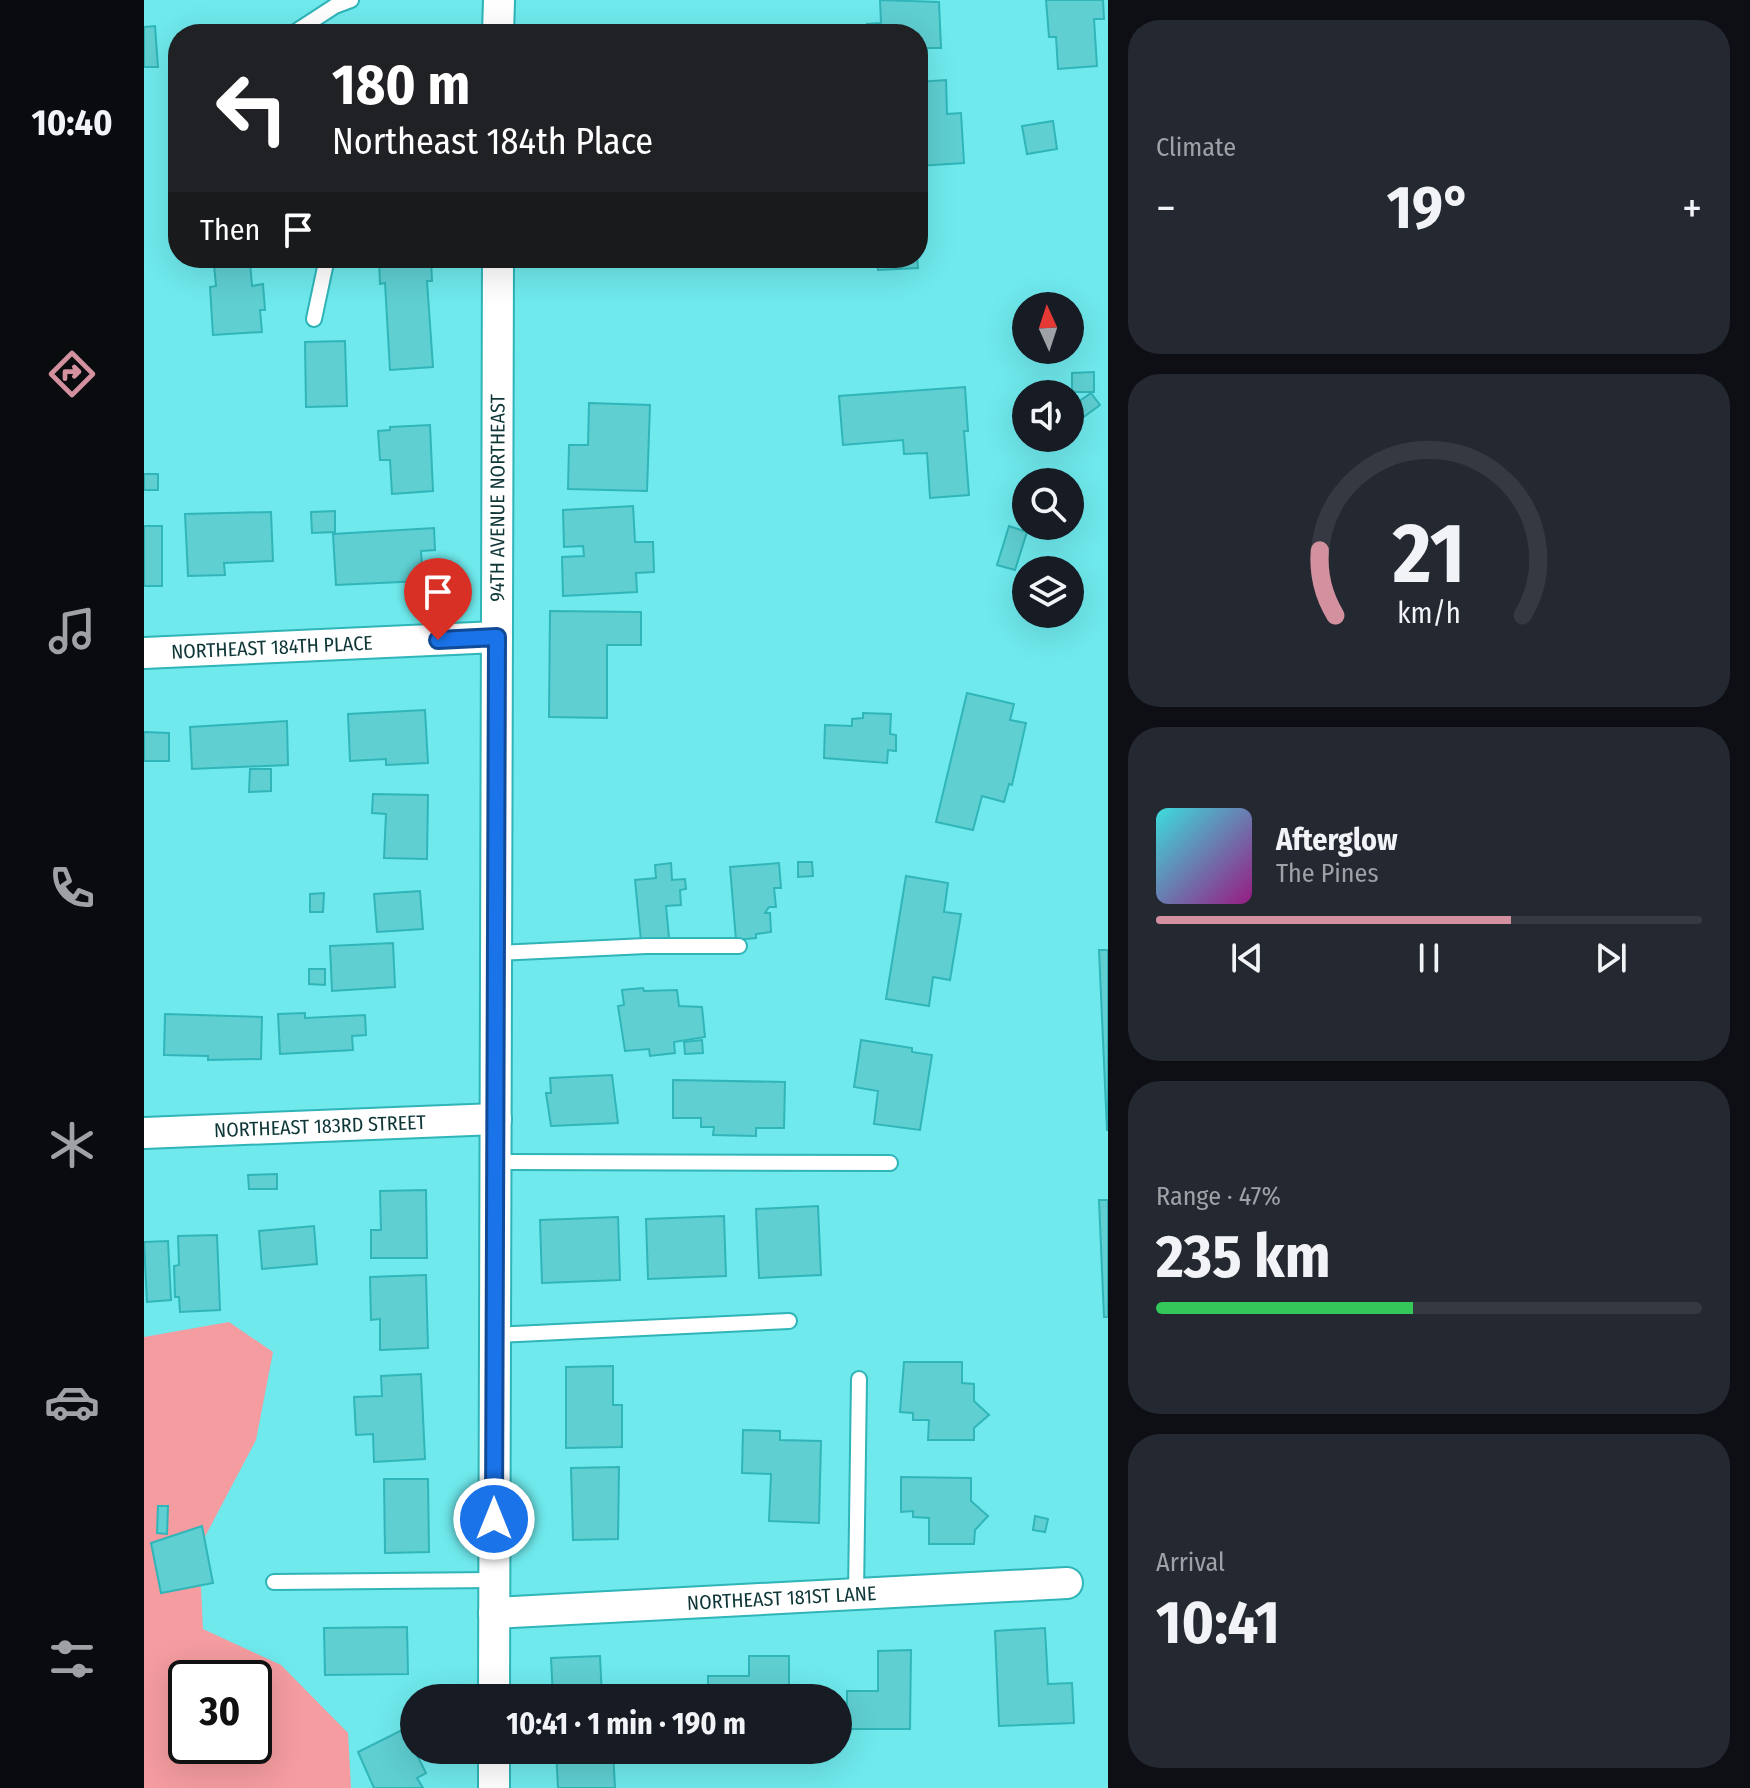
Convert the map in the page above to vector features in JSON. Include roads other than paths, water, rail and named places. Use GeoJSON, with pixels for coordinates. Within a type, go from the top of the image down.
{"type":"FeatureCollection","features":[{"type":"Feature","properties":{"kind":"street"},"geometry":{"type":"LineString","coordinates":[[498,24],[499,0]]}},
{"type":"Feature","properties":{"kind":"street","name":"94TH AVENUE NORTHEAST"},"geometry":{"type":"LineString","coordinates":[[494,1684],[498,268]]}},
{"type":"Feature","properties":{"kind":"street","name":"NORTHEAST 184TH PLACE"},"geometry":{"type":"LineString","coordinates":[[144,653],[497,637]]}},
{"type":"Feature","properties":{"kind":"street","name":"NORTHEAST 183RD STREET"},"geometry":{"type":"LineString","coordinates":[[144,1133],[496,1119]]}},
{"type":"Feature","properties":{"kind":"street","name":"NORTHEAST 181ST LANE"},"geometry":{"type":"LineString","coordinates":[[494,1613],[1067,1583]]}},
{"type":"Feature","properties":{"kind":"street"},"geometry":{"type":"LineString","coordinates":[[494,1764],[494,1788]]}},
{"type":"Feature","properties":{"kind":"lane"},"geometry":{"type":"LineString","coordinates":[[307,24],[335,6],[351,0]]}},
{"type":"Feature","properties":{"kind":"lane"},"geometry":{"type":"LineString","coordinates":[[314,319],[325,268]]}},
{"type":"Feature","properties":{"kind":"lane"},"geometry":{"type":"LineString","coordinates":[[496,953],[646,946],[739,946]]}},
{"type":"Feature","properties":{"kind":"lane"},"geometry":{"type":"LineString","coordinates":[[495,1162],[890,1163]]}},
{"type":"Feature","properties":{"kind":"lane"},"geometry":{"type":"LineString","coordinates":[[495,1335],[789,1321]]}},
{"type":"Feature","properties":{"kind":"lane"},"geometry":{"type":"LineString","coordinates":[[856,1594],[859,1379]]}},
{"type":"Feature","properties":{"kind":"lane"},"geometry":{"type":"LineString","coordinates":[[274,1582],[494,1580]]}}]}
